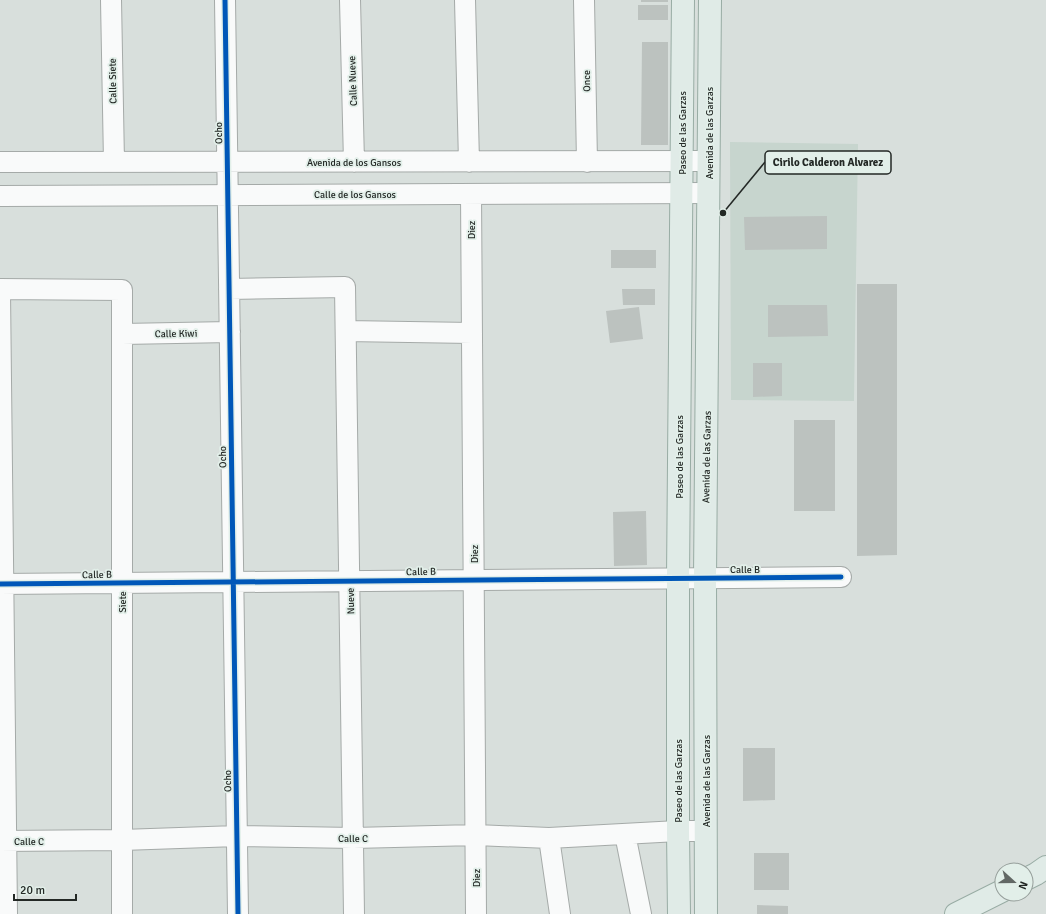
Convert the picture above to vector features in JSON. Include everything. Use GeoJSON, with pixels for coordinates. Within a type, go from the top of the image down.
{"type":"FeatureCollection","features":[{"type":"Feature","properties":{"kind":"main road","name":"Paseo de las Garzas"},"geometry":{"type":"LineString","coordinates":[[679,914],[678,578],[683,0]]}},
{"type":"Feature","properties":{"kind":"main road","name":"Avenida de las Garzas"},"geometry":{"type":"LineString","coordinates":[[706,914],[705,578],[710,0]]}},
{"type":"Feature","properties":{"kind":"main road"},"geometry":{"type":"LineString","coordinates":[[1034,875],[1046,867]]}},
{"type":"Feature","properties":{"kind":"main road"},"geometry":{"type":"LineString","coordinates":[[956,914],[994,895]]}},
{"type":"Feature","properties":{"kind":"street","name":"Calle Siete"},"geometry":{"type":"LineString","coordinates":[[111,0],[114,162]]}},
{"type":"Feature","properties":{"kind":"street","name":"Ocho"},"geometry":{"type":"LineString","coordinates":[[225,0],[238,914]]}},
{"type":"Feature","properties":{"kind":"street","name":"Calle Nueve"},"geometry":{"type":"LineString","coordinates":[[350,0],[354,162]]}},
{"type":"Feature","properties":{"kind":"street"},"geometry":{"type":"LineString","coordinates":[[465,0],[469,162]]}},
{"type":"Feature","properties":{"kind":"street","name":"Once"},"geometry":{"type":"LineString","coordinates":[[584,0],[587,162]]}},
{"type":"Feature","properties":{"kind":"street","name":"Avenida de los Gansos"},"geometry":{"type":"LineString","coordinates":[[0,162],[709,162]]}},
{"type":"Feature","properties":{"kind":"street","name":"Calle de los Gansos"},"geometry":{"type":"LineString","coordinates":[[0,196],[709,192]]}},
{"type":"Feature","properties":{"kind":"street","name":"Diez"},"geometry":{"type":"LineString","coordinates":[[471,194],[476,914]]}},
{"type":"Feature","properties":{"kind":"street","name":"Nueve"},"geometry":{"type":"LineString","coordinates":[[229,289],[345,287],[354,914]]}},
{"type":"Feature","properties":{"kind":"street"},"geometry":{"type":"LineString","coordinates":[[0,290],[3,841],[7,914]]}},
{"type":"Feature","properties":{"kind":"street","name":"Siete"},"geometry":{"type":"LineString","coordinates":[[0,290],[122,290],[122,914]]}},
{"type":"Feature","properties":{"kind":"street"},"geometry":{"type":"LineString","coordinates":[[346,331],[472,333]]}},
{"type":"Feature","properties":{"kind":"street","name":"Calle Kiwi"},"geometry":{"type":"LineString","coordinates":[[122,334],[230,332]]}},
{"type":"Feature","properties":{"kind":"street","name":"Calle B"},"geometry":{"type":"LineString","coordinates":[[2,584],[841,577]]}},
{"type":"Feature","properties":{"kind":"street","name":"Calle C"},"geometry":{"type":"LineString","coordinates":[[3,841],[122,840],[237,836],[353,838],[476,835],[550,838],[678,831],[706,831]]}},
{"type":"Feature","properties":{"kind":"street"},"geometry":{"type":"LineString","coordinates":[[625,834],[641,914]]}},
{"type":"Feature","properties":{"kind":"street"},"geometry":{"type":"LineString","coordinates":[[550,838],[560,914]]}},
{"type":"Feature","properties":{"kind":"shaded area"},"geometry":{"type":"Polygon","coordinates":[[[730,142],[858,144],[854,401],[731,400],[730,142]]]}},
{"type":"Feature","properties":{"kind":"building"},"geometry":{"type":"Polygon","coordinates":[[[641,0],[668,0],[668,2],[641,2],[641,0]]]}},
{"type":"Feature","properties":{"kind":"building"},"geometry":{"type":"Polygon","coordinates":[[[638,5],[668,5],[668,20],[638,20],[638,5]]]}},
{"type":"Feature","properties":{"kind":"building"},"geometry":{"type":"Polygon","coordinates":[[[642,42],[668,42],[668,145],[641,145],[642,42]]]}},
{"type":"Feature","properties":{"kind":"building"},"geometry":{"type":"Polygon","coordinates":[[[827,216],[827,249],[745,250],[744,217],[827,216]]]}},
{"type":"Feature","properties":{"kind":"building"},"geometry":{"type":"Polygon","coordinates":[[[611,250],[656,250],[656,268],[611,268],[611,250]]]}},
{"type":"Feature","properties":{"kind":"building"},"geometry":{"type":"Polygon","coordinates":[[[857,284],[897,284],[897,555],[857,556],[857,284]]]}},
{"type":"Feature","properties":{"kind":"building"},"geometry":{"type":"Polygon","coordinates":[[[622,289],[655,289],[655,305],[623,305],[622,289]]]}},
{"type":"Feature","properties":{"kind":"building"},"geometry":{"type":"Polygon","coordinates":[[[768,305],[827,305],[828,336],[768,337],[768,305]]]}},
{"type":"Feature","properties":{"kind":"building"},"geometry":{"type":"Polygon","coordinates":[[[639,307],[643,339],[610,343],[606,311],[639,307]]]}},
{"type":"Feature","properties":{"kind":"building"},"geometry":{"type":"Polygon","coordinates":[[[753,363],[782,363],[782,396],[753,397],[753,363]]]}},
{"type":"Feature","properties":{"kind":"building"},"geometry":{"type":"Polygon","coordinates":[[[794,420],[835,420],[835,511],[794,511],[794,420]]]}},
{"type":"Feature","properties":{"kind":"building"},"geometry":{"type":"Polygon","coordinates":[[[646,511],[647,565],[614,566],[613,512],[646,511]]]}},
{"type":"Feature","properties":{"kind":"building"},"geometry":{"type":"Polygon","coordinates":[[[743,748],[775,748],[775,800],[743,801],[743,748]]]}},
{"type":"Feature","properties":{"kind":"building"},"geometry":{"type":"Polygon","coordinates":[[[754,853],[789,853],[789,890],[754,890],[754,853]]]}},
{"type":"Feature","properties":{"kind":"building"},"geometry":{"type":"Polygon","coordinates":[[[757,905],[788,906],[788,914],[757,914],[757,905]]]}},
{"type":"Feature","properties":{"kind":"cycle path"},"geometry":{"type":"LineString","coordinates":[[225,0],[238,914]]}},
{"type":"Feature","properties":{"kind":"cycle path"},"geometry":{"type":"LineString","coordinates":[[0,584],[841,577]]}},
{"type":"Feature","properties":{"kind":"place","name":"Cirilo Calderon Alvarez"},"geometry":{"type":"Point","coordinates":[723,213]}}]}
